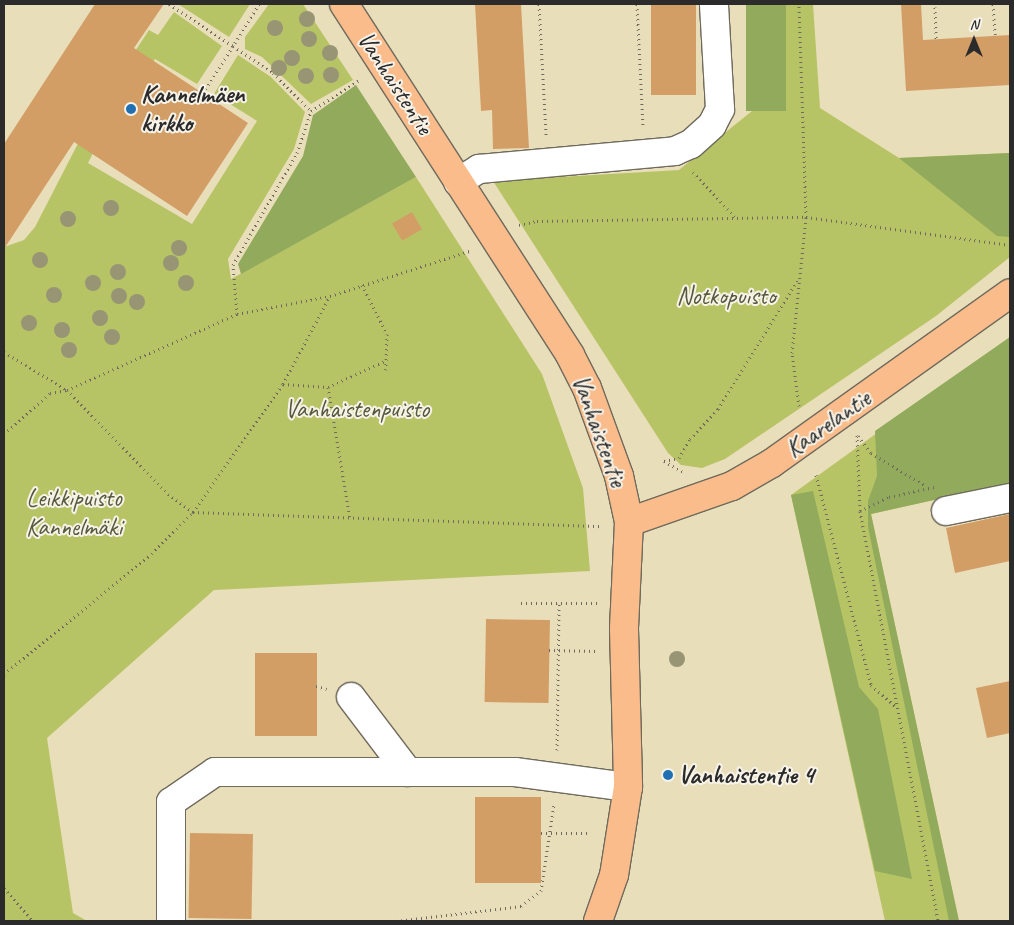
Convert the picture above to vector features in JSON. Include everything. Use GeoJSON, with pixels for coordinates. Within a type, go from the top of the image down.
{"type":"FeatureCollection","features":[{"type":"Feature","properties":{"kind":"main road","name":"Vanhaistentie"},"geometry":{"type":"LineString","coordinates":[[344,4],[587,388],[619,476],[629,522],[624,629],[628,787],[614,875],[598,921]]}},
{"type":"Feature","properties":{"kind":"main road","name":"Kaarelantie"},"geometry":{"type":"LineString","coordinates":[[629,522],[732,486],[850,408],[1010,293]]}},
{"type":"Feature","properties":{"kind":"lane"},"geometry":{"type":"LineString","coordinates":[[458,182],[479,169],[547,160],[675,151],[712,125],[720,109],[714,4]]}},
{"type":"Feature","properties":{"kind":"lane"},"geometry":{"type":"LineString","coordinates":[[944,499],[1010,498]]}},
{"type":"Feature","properties":{"kind":"lane"},"geometry":{"type":"LineString","coordinates":[[351,697],[408,772]]}},
{"type":"Feature","properties":{"kind":"lane"},"geometry":{"type":"LineString","coordinates":[[171,921],[171,802],[215,772],[408,772],[557,776],[628,787]]}},
{"type":"Feature","properties":{"kind":"path"},"geometry":{"type":"LineString","coordinates":[[170,4],[273,73],[311,111]]}},
{"type":"Feature","properties":{"kind":"path"},"geometry":{"type":"LineString","coordinates":[[203,93],[259,4]]}},
{"type":"Feature","properties":{"kind":"path"},"geometry":{"type":"LineString","coordinates":[[539,4],[547,160]]}},
{"type":"Feature","properties":{"kind":"path"},"geometry":{"type":"LineString","coordinates":[[637,4],[644,153]]}},
{"type":"Feature","properties":{"kind":"path"},"geometry":{"type":"LineString","coordinates":[[799,4],[806,217],[792,353],[799,406]]}},
{"type":"Feature","properties":{"kind":"path"},"geometry":{"type":"LineString","coordinates":[[993,4],[995,35]]}},
{"type":"Feature","properties":{"kind":"path"},"geometry":{"type":"LineString","coordinates":[[934,6],[936,39]]}},
{"type":"Feature","properties":{"kind":"path"},"geometry":{"type":"LineString","coordinates":[[237,314],[233,265],[296,153],[311,111],[362,78]]}},
{"type":"Feature","properties":{"kind":"path"},"geometry":{"type":"LineString","coordinates":[[675,151],[735,217]]}},
{"type":"Feature","properties":{"kind":"path"},"geometry":{"type":"LineString","coordinates":[[516,226],[536,221],[806,217],[1010,245]]}},
{"type":"Feature","properties":{"kind":"path"},"geometry":{"type":"LineString","coordinates":[[4,434],[50,393],[67,390],[237,314],[330,296],[472,250]]}},
{"type":"Feature","properties":{"kind":"path"},"geometry":{"type":"LineString","coordinates":[[664,461],[679,458],[718,409],[801,275]]}},
{"type":"Feature","properties":{"kind":"path"},"geometry":{"type":"LineString","coordinates":[[362,285],[388,334],[386,370]]}},
{"type":"Feature","properties":{"kind":"path"},"geometry":{"type":"LineString","coordinates":[[4,674],[148,557],[193,512],[283,384],[330,296]]}},
{"type":"Feature","properties":{"kind":"path"},"geometry":{"type":"LineString","coordinates":[[4,352],[67,390],[168,494],[193,512],[592,527]]}},
{"type":"Feature","properties":{"kind":"path"},"geometry":{"type":"LineString","coordinates":[[283,384],[328,387],[388,360]]}},
{"type":"Feature","properties":{"kind":"path"},"geometry":{"type":"LineString","coordinates":[[328,387],[350,518]]}},
{"type":"Feature","properties":{"kind":"path"},"geometry":{"type":"LineString","coordinates":[[850,408],[857,435],[860,511],[895,706],[938,921]]}},
{"type":"Feature","properties":{"kind":"path"},"geometry":{"type":"LineString","coordinates":[[857,435],[871,453],[944,499]]}},
{"type":"Feature","properties":{"kind":"path"},"geometry":{"type":"LineString","coordinates":[[816,475],[870,685],[895,706]]}},
{"type":"Feature","properties":{"kind":"path"},"geometry":{"type":"LineString","coordinates":[[860,511],[926,487]]}},
{"type":"Feature","properties":{"kind":"path"},"geometry":{"type":"LineString","coordinates":[[396,921],[521,906],[541,891],[557,776],[559,602]]}},
{"type":"Feature","properties":{"kind":"path"},"geometry":{"type":"LineString","coordinates":[[521,603],[597,603]]}},
{"type":"Feature","properties":{"kind":"path"},"geometry":{"type":"LineString","coordinates":[[549,650],[557,652],[597,651]]}},
{"type":"Feature","properties":{"kind":"path"},"geometry":{"type":"LineString","coordinates":[[541,832],[551,830],[589,833]]}},
{"type":"Feature","properties":{"kind":"path"},"geometry":{"type":"LineString","coordinates":[[4,888],[33,921]]}},
{"type":"Feature","properties":{"kind":"green space"},"geometry":{"type":"Polygon","coordinates":[[[178,4],[250,4],[229,37],[178,4]]]}},
{"type":"Feature","properties":{"kind":"green space"},"geometry":{"type":"Polygon","coordinates":[[[269,4],[303,4],[353,80],[311,104],[262,57],[245,49],[245,37],[269,4]]]}},
{"type":"Feature","properties":{"kind":"green space","name":"Notkopuisto"},"geometry":{"type":"Polygon","coordinates":[[[746,4],[813,4],[820,108],[899,158],[1010,153],[1010,257],[936,316],[725,459],[702,468],[681,465],[668,453],[493,181],[679,170],[752,111],[746,4]]]}},
{"type":"Feature","properties":{"kind":"green space"},"geometry":{"type":"Polygon","coordinates":[[[746,4],[786,4],[786,111],[746,111],[746,4]]]}},
{"type":"Feature","properties":{"kind":"green space"},"geometry":{"type":"Polygon","coordinates":[[[174,12],[222,46],[197,84],[155,59],[144,74],[126,65],[149,30],[158,35],[174,12]]]}},
{"type":"Feature","properties":{"kind":"green space","name":"Vanhaistenpuisto"},"geometry":{"type":"Polygon","coordinates":[[[238,55],[271,77],[305,112],[294,149],[228,259],[231,279],[416,177],[542,374],[583,488],[590,571],[214,590],[47,738],[73,913],[87,921],[4,921],[4,247],[24,240],[35,227],[87,126],[102,135],[88,163],[192,224],[257,121],[214,94],[238,55]]]}},
{"type":"Feature","properties":{"kind":"green space"},"geometry":{"type":"Polygon","coordinates":[[[356,85],[416,177],[241,274],[238,264],[303,156],[313,115],[356,85]]]}},
{"type":"Feature","properties":{"kind":"green space"},"geometry":{"type":"Polygon","coordinates":[[[1010,153],[1010,237],[997,236],[899,158],[1010,153]]]}},
{"type":"Feature","properties":{"kind":"green space"},"geometry":{"type":"Polygon","coordinates":[[[1010,337],[1010,483],[871,514],[959,921],[885,921],[791,495],[1010,337]]]}},
{"type":"Feature","properties":{"kind":"green space"},"geometry":{"type":"Polygon","coordinates":[[[1010,337],[1010,483],[871,514],[959,921],[949,921],[868,527],[868,501],[877,476],[875,431],[1010,337]]]}},
{"type":"Feature","properties":{"kind":"green space"},"geometry":{"type":"Polygon","coordinates":[[[813,491],[859,687],[878,709],[912,879],[875,871],[791,495],[813,491]]]}},
{"type":"Feature","properties":{"kind":"building","name":"Kannelmäen kirkko"},"geometry":{"type":"Polygon","coordinates":[[[95,4],[164,4],[134,48],[248,123],[187,216],[74,142],[4,249],[4,144],[95,4]]]}},
{"type":"Feature","properties":{"kind":"building"},"geometry":{"type":"Polygon","coordinates":[[[475,4],[521,4],[529,148],[493,149],[492,110],[481,111],[475,4]]]}},
{"type":"Feature","properties":{"kind":"building"},"geometry":{"type":"Polygon","coordinates":[[[651,4],[696,4],[696,95],[651,95],[651,4]]]}},
{"type":"Feature","properties":{"kind":"building"},"geometry":{"type":"Polygon","coordinates":[[[901,4],[921,4],[923,40],[1010,35],[1010,85],[906,91],[901,4]]]}},
{"type":"Feature","properties":{"kind":"building"},"geometry":{"type":"Polygon","coordinates":[[[412,212],[422,229],[402,241],[392,224],[412,212]]]}},
{"type":"Feature","properties":{"kind":"building"},"geometry":{"type":"Polygon","coordinates":[[[1010,514],[1010,561],[955,573],[946,528],[1010,514]]]}},
{"type":"Feature","properties":{"kind":"building"},"geometry":{"type":"Polygon","coordinates":[[[486,619],[550,620],[549,703],[485,702],[486,619]]]}},
{"type":"Feature","properties":{"kind":"building"},"geometry":{"type":"Polygon","coordinates":[[[255,653],[317,653],[317,736],[255,736],[255,653]]]}},
{"type":"Feature","properties":{"kind":"building"},"geometry":{"type":"Polygon","coordinates":[[[1010,681],[1010,733],[987,738],[976,688],[1010,681]]]}},
{"type":"Feature","properties":{"kind":"building"},"geometry":{"type":"Polygon","coordinates":[[[475,797],[541,797],[541,883],[475,883],[475,797]]]}},
{"type":"Feature","properties":{"kind":"building"},"geometry":{"type":"Polygon","coordinates":[[[190,833],[253,834],[252,919],[189,918],[190,833]]]}},
{"type":"Feature","properties":{"kind":"place","name":"Kannelmäen kirkko"},"geometry":{"type":"Point","coordinates":[131,109]}},
{"type":"Feature","properties":{"kind":"place","name":"Vanhaistentie 4"},"geometry":{"type":"Point","coordinates":[668,775]}},
{"type":"Feature","properties":{"kind":"park label","name":"Leikkipuisto Kannelmäki"},"geometry":{"type":"Point","coordinates":[74,514]}}]}
